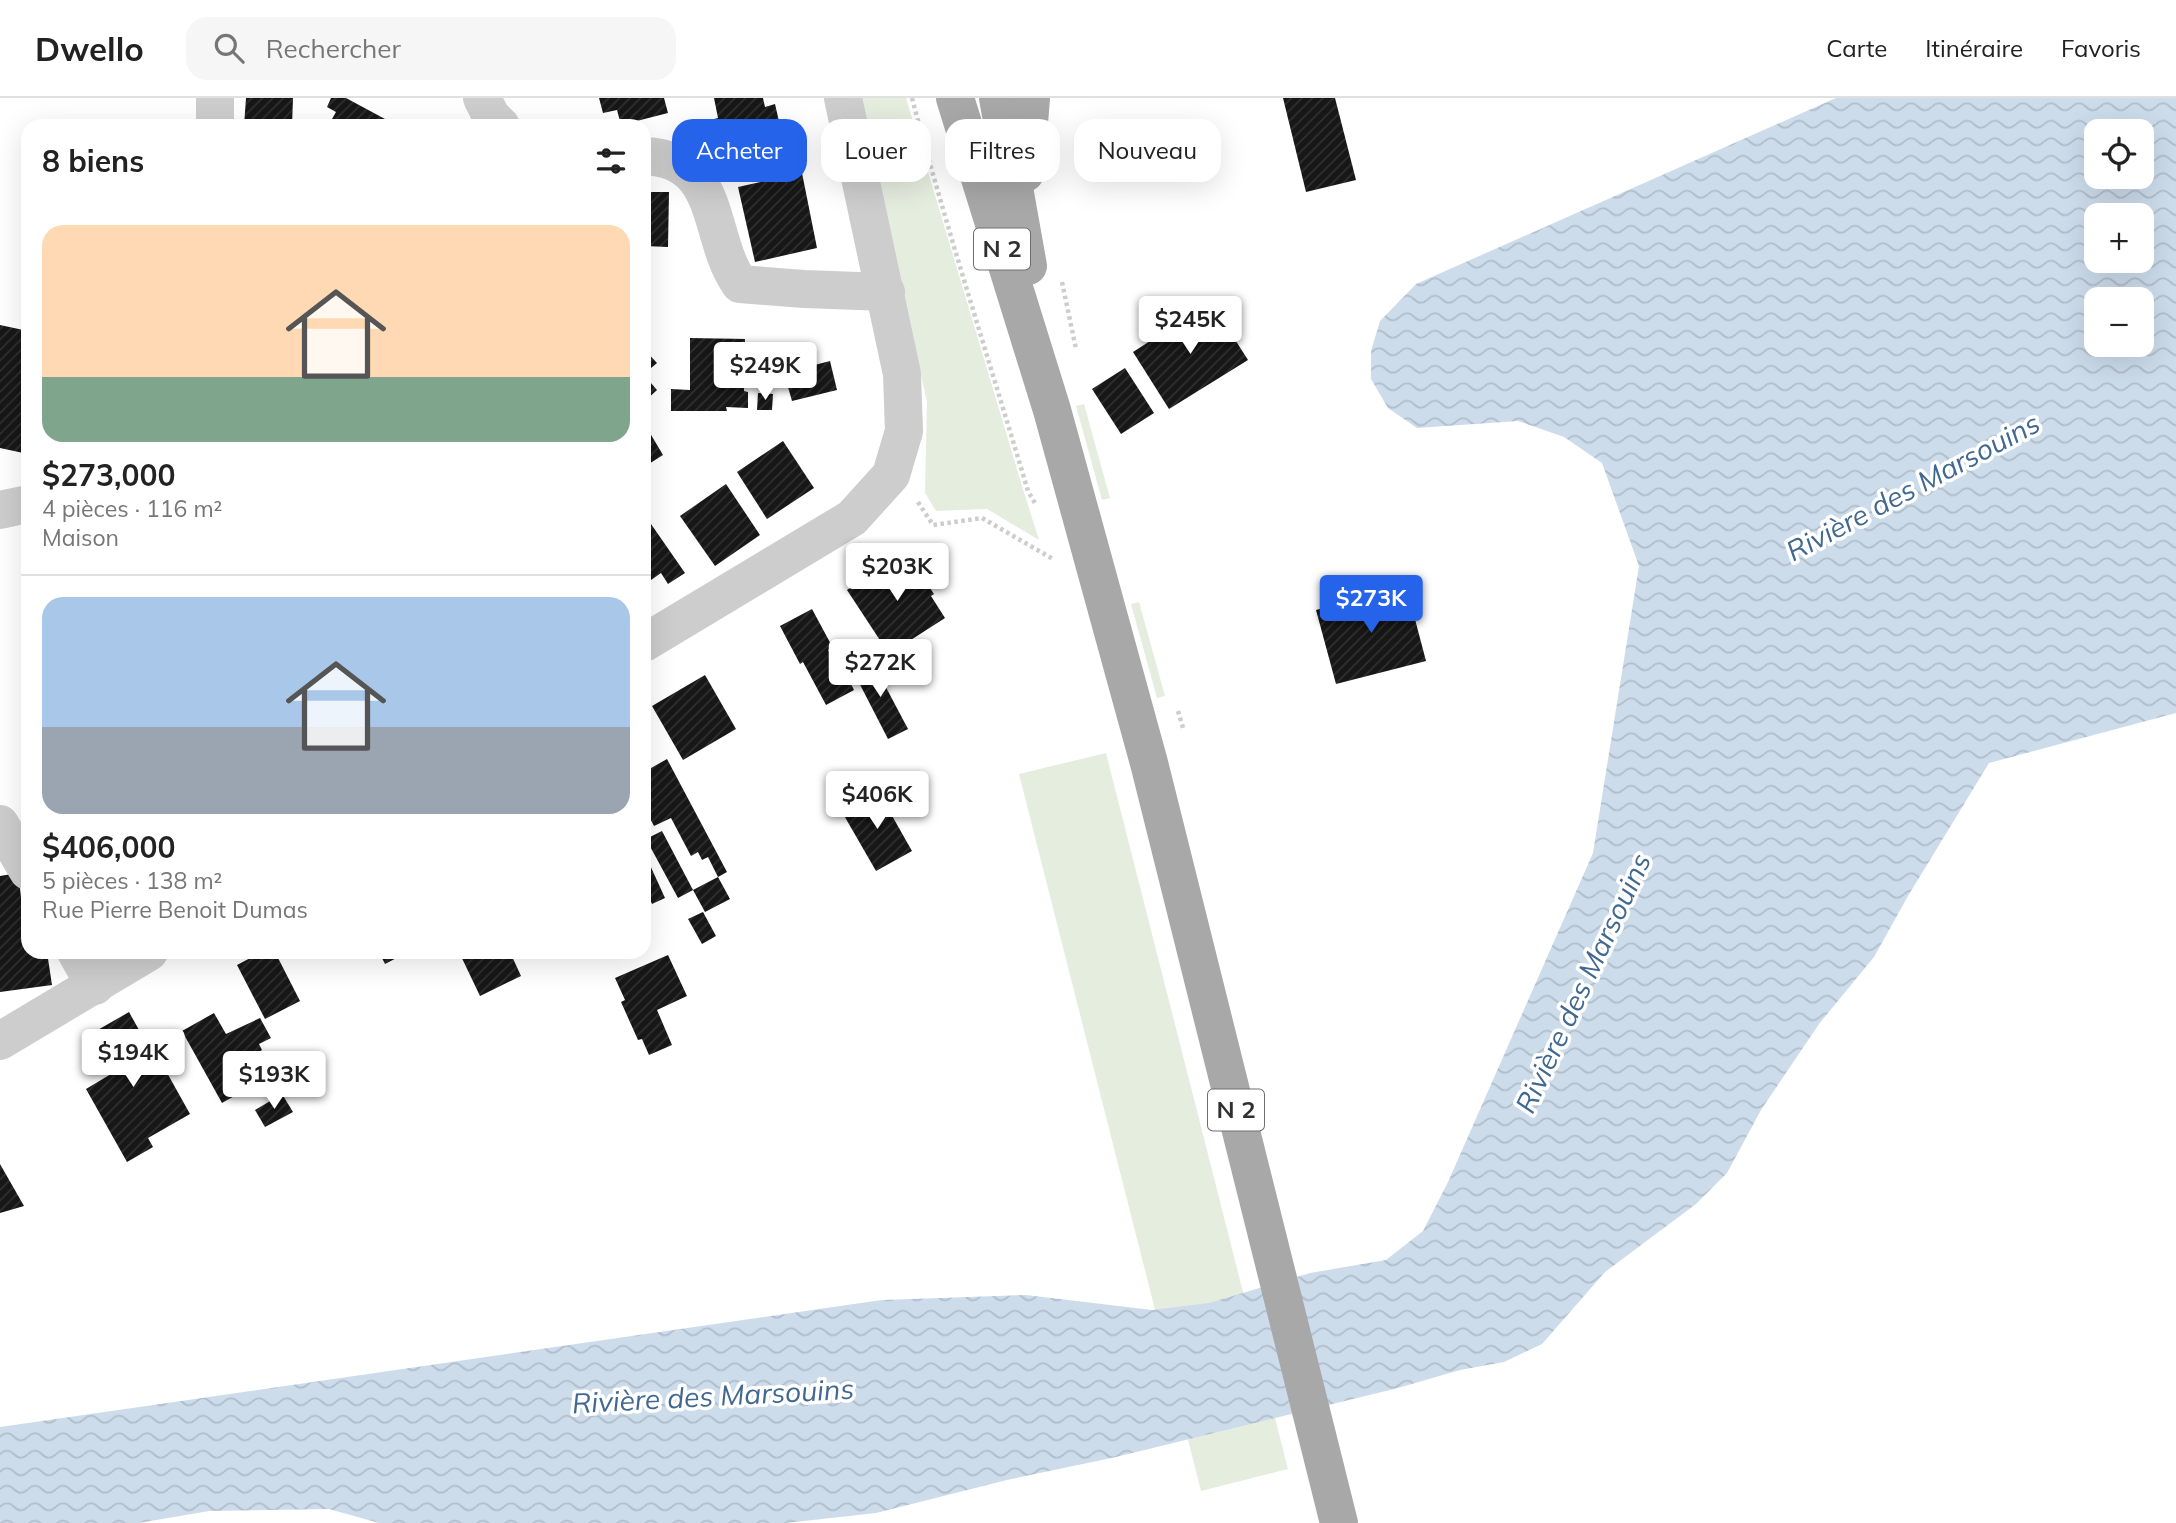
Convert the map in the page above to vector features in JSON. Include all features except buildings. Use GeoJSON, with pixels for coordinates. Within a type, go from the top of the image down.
{"type":"FeatureCollection","features":[{"type":"Feature","properties":{"kind":"main road","name":"N 2"},"geometry":{"type":"LineString","coordinates":[[955,98],[1049,400],[1149,763],[1339,1523]]}},
{"type":"Feature","properties":{"kind":"main road","name":"N 2"},"geometry":{"type":"LineString","coordinates":[[998,98],[1049,400]]}},
{"type":"Feature","properties":{"kind":"main road"},"geometry":{"type":"LineString","coordinates":[[1021,224],[1031,98]]}},
{"type":"Feature","properties":{"kind":"street"},"geometry":{"type":"LineString","coordinates":[[215,98],[215,119]]}},
{"type":"Feature","properties":{"kind":"street"},"geometry":{"type":"LineString","coordinates":[[482,98],[494,119]]}},
{"type":"Feature","properties":{"kind":"street"},"geometry":{"type":"LineString","coordinates":[[651,639],[852,518],[891,475],[904,431],[902,374],[843,98]]}},
{"type":"Feature","properties":{"kind":"street"},"geometry":{"type":"LineString","coordinates":[[651,157],[672,159],[698,181],[709,200],[731,272],[740,284],[886,292]]}},
{"type":"Feature","properties":{"kind":"street"},"geometry":{"type":"LineString","coordinates":[[0,510],[21,506]]}},
{"type":"Feature","properties":{"kind":"street"},"geometry":{"type":"LineString","coordinates":[[0,824],[21,859]]}},
{"type":"Feature","properties":{"kind":"street"},"geometry":{"type":"LineString","coordinates":[[80,959],[95,986]]}},
{"type":"Feature","properties":{"kind":"street"},"geometry":{"type":"LineString","coordinates":[[0,1041],[138,959]]}},
{"type":"Feature","properties":{"kind":"path"},"geometry":{"type":"LineString","coordinates":[[912,98],[934,183],[1028,491],[1037,507]]}},
{"type":"Feature","properties":{"kind":"path"},"geometry":{"type":"LineString","coordinates":[[1062,281],[1078,359]]}},
{"type":"Feature","properties":{"kind":"path"},"geometry":{"type":"LineString","coordinates":[[879,488],[917,500],[933,525],[982,518],[1054,560],[1051,549]]}},
{"type":"Feature","properties":{"kind":"path"},"geometry":{"type":"LineString","coordinates":[[1177,707],[1183,728]]}},
{"type":"Feature","properties":{"kind":"shaded area"},"geometry":{"type":"Polygon","coordinates":[[[859,98],[906,98],[912,119],[864,119],[859,98]]]}},
{"type":"Feature","properties":{"kind":"shaded area"},"geometry":{"type":"Polygon","coordinates":[[[878,182],[931,182],[1039,540],[987,509],[936,511],[925,493],[927,402],[878,182]]]}},
{"type":"Feature","properties":{"kind":"shaded area"},"geometry":{"type":"Polygon","coordinates":[[[1084,404],[1110,498],[1102,500],[1076,406],[1084,404]]]}},
{"type":"Feature","properties":{"kind":"shaded area"},"geometry":{"type":"Polygon","coordinates":[[[1139,602],[1165,696],[1157,698],[1131,604],[1139,602]]]}},
{"type":"Feature","properties":{"kind":"shaded area"},"geometry":{"type":"Polygon","coordinates":[[[1106,753],[1288,1469],[1201,1491],[1019,774],[1106,753]]]}},
{"type":"Feature","properties":{"kind":"water","name":"Rivière des Marsouins"},"geometry":{"type":"Polygon","coordinates":[[[1836,98],[2176,98],[2176,713],[1989,763],[1874,957],[1819,1024],[1761,1110],[1727,1173],[1696,1204],[1605,1272],[1542,1344],[1504,1362],[1460,1370],[1398,1388],[876,1513],[786,1523],[379,1523],[329,1509],[209,1511],[139,1523],[0,1523],[0,1427],[882,1300],[1026,1295],[1152,1310],[1209,1303],[1310,1273],[1386,1260],[1423,1231],[1448,1182],[1593,853],[1639,566],[1602,463],[1564,437],[1518,421],[1417,428],[1388,408],[1371,379],[1371,351],[1380,321],[1416,284],[1836,98]]]}}]}
